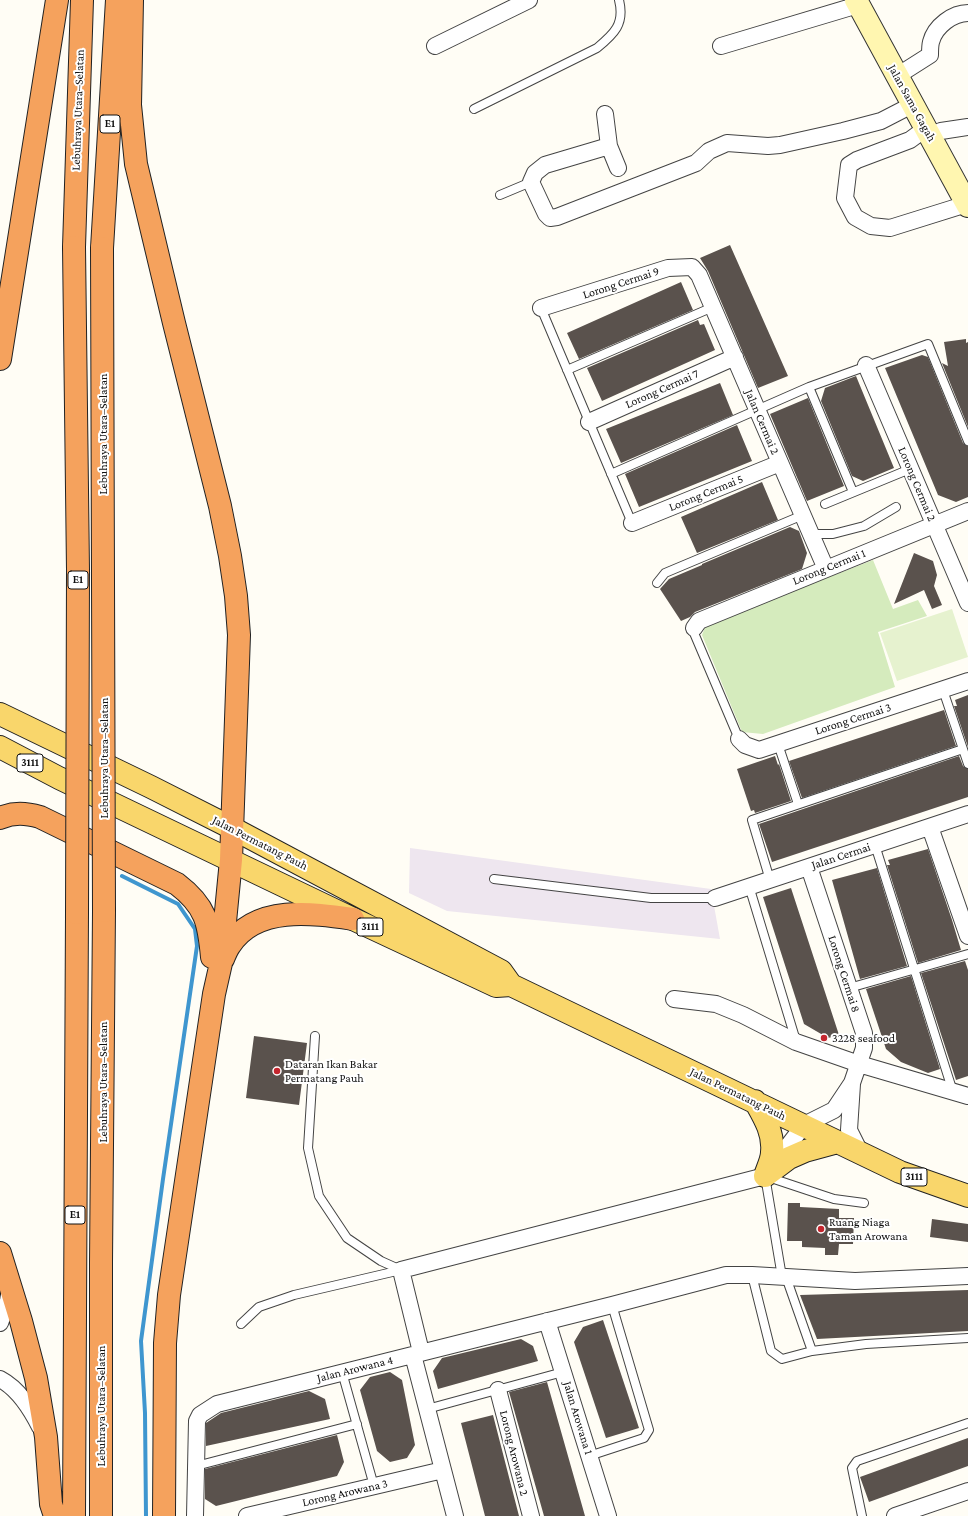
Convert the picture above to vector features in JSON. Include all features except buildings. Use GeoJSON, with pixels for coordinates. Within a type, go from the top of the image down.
{"type":"FeatureCollection","features":[{"type":"Feature","properties":{"kind":"highway"},"geometry":{"type":"LineString","coordinates":[[0,359],[57,0]]}},
{"type":"Feature","properties":{"kind":"highway","name":"Lebuhraya Utara–Selatan"},"geometry":{"type":"LineString","coordinates":[[74,1516],[78,571],[74,247],[82,0]]}},
{"type":"Feature","properties":{"kind":"highway","name":"Lebuhraya Utara–Selatan"},"geometry":{"type":"LineString","coordinates":[[101,1516],[101,1262],[104,911],[102,248],[117,0]]}},
{"type":"Feature","properties":{"kind":"highway"},"geometry":{"type":"LineString","coordinates":[[132,0],[130,105],[136,164],[220,506],[236,596],[239,635],[231,860],[221,963],[214,994],[169,1295],[165,1358],[164,1516]]}},
{"type":"Feature","properties":{"kind":"highway"},"geometry":{"type":"LineString","coordinates":[[0,818],[17,814],[29,814],[40,817],[147,868],[186,890],[201,909],[208,924],[214,994]]}},
{"type":"Feature","properties":{"kind":"highway"},"geometry":{"type":"LineString","coordinates":[[221,963],[230,945],[237,936],[255,923],[264,919],[302,914],[316,914],[353,919]]}},
{"type":"Feature","properties":{"kind":"highway"},"geometry":{"type":"LineString","coordinates":[[0,1253],[36,1378],[46,1437],[51,1504],[54,1516]]}},
{"type":"Feature","properties":{"kind":"main road","name":"Jalan Permatang Pauh"},"geometry":{"type":"LineString","coordinates":[[0,714],[232,828],[501,971],[512,985],[900,1172],[967,1193]]}},
{"type":"Feature","properties":{"kind":"main road","name":"Jalan Permatang Pauh"},"geometry":{"type":"LineString","coordinates":[[0,747],[60,778],[496,986],[512,985]]}},
{"type":"Feature","properties":{"kind":"main road"},"geometry":{"type":"LineString","coordinates":[[755,1101],[767,1123],[772,1138],[772,1153],[764,1176]]}},
{"type":"Feature","properties":{"kind":"main road"},"geometry":{"type":"LineString","coordinates":[[764,1176],[789,1158],[805,1150],[838,1142]]}},
{"type":"Feature","properties":{"kind":"street"},"geometry":{"type":"LineString","coordinates":[[435,46],[529,0]]}},
{"type":"Feature","properties":{"kind":"street"},"geometry":{"type":"LineString","coordinates":[[721,46],[857,3]]}},
{"type":"Feature","properties":{"kind":"street","name":"Jalan Sama Gagah"},"geometry":{"type":"LineString","coordinates":[[857,3],[967,205]]}},
{"type":"Feature","properties":{"kind":"street"},"geometry":{"type":"LineString","coordinates":[[897,76],[930,55],[931,40],[938,29],[948,19],[962,13],[968,13]]}},
{"type":"Feature","properties":{"kind":"street"},"geometry":{"type":"LineString","coordinates":[[609,146],[545,165],[535,173],[531,182],[546,214],[550,218],[557,217],[696,163],[710,151],[728,143],[768,146],[780,145],[881,121],[912,104]]}},
{"type":"Feature","properties":{"kind":"street"},"geometry":{"type":"LineString","coordinates":[[605,114],[609,146],[618,168]]}},
{"type":"Feature","properties":{"kind":"street"},"geometry":{"type":"LineString","coordinates":[[967,205],[890,228],[871,226],[855,217],[845,198],[849,165],[857,160],[927,132],[968,127]]}},
{"type":"Feature","properties":{"kind":"street","name":"Lorong Cermai 9"},"geometry":{"type":"LineString","coordinates":[[541,308],[668,268],[692,268],[699,275]]}},
{"type":"Feature","properties":{"kind":"street","name":"Jalan Cermai 2"},"geometry":{"type":"LineString","coordinates":[[699,275],[826,569]]}},
{"type":"Feature","properties":{"kind":"street","name":"Lorong Cermai 7"},"geometry":{"type":"LineString","coordinates":[[589,422],[735,357]]}},
{"type":"Feature","properties":{"kind":"street","name":"Lorong Cermai 2"},"geometry":{"type":"LineString","coordinates":[[866,366],[968,603]]}},
{"type":"Feature","properties":{"kind":"street","name":"Lorong Cermai 5"},"geometry":{"type":"LineString","coordinates":[[632,523],[780,463]]}},
{"type":"Feature","properties":{"kind":"street","name":"Lorong Cermai 1"},"geometry":{"type":"LineString","coordinates":[[694,628],[699,621],[968,511]]}},
{"type":"Feature","properties":{"kind":"street","name":"Lorong Cermai 3"},"geometry":{"type":"LineString","coordinates":[[739,739],[745,745],[759,750],[968,682]]}},
{"type":"Feature","properties":{"kind":"street","name":"Jalan Cermai"},"geometry":{"type":"LineString","coordinates":[[715,898],[968,814]]}},
{"type":"Feature","properties":{"kind":"street"},"geometry":{"type":"LineString","coordinates":[[930,826],[966,926]]}},
{"type":"Feature","properties":{"kind":"street","name":"Lorong Cermai 8"},"geometry":{"type":"LineString","coordinates":[[804,1125],[834,1110],[852,1083],[864,1048],[864,1033],[809,867]]}},
{"type":"Feature","properties":{"kind":"street"},"geometry":{"type":"LineString","coordinates":[[674,999],[716,1004],[743,1015],[796,1042],[859,1064],[960,1094]]}},
{"type":"Feature","properties":{"kind":"street","name":"Lorong Cermai 8"},"geometry":{"type":"LineString","coordinates":[[852,1083],[849,1130],[861,1154]]}},
{"type":"Feature","properties":{"kind":"street"},"geometry":{"type":"LineString","coordinates":[[456,1516],[427,1409],[401,1270],[764,1176],[804,1125]]}},
{"type":"Feature","properties":{"kind":"street"},"geometry":{"type":"LineString","coordinates":[[612,1305],[712,1277],[726,1275],[752,1275],[855,1282],[968,1276]]}},
{"type":"Feature","properties":{"kind":"street"},"geometry":{"type":"LineString","coordinates":[[0,1323],[6,1307],[10,1288]]}},
{"type":"Feature","properties":{"kind":"street","name":"Jalan Arowana 4"},"geometry":{"type":"LineString","coordinates":[[195,1516],[197,1421],[200,1415],[216,1404],[612,1305]]}},
{"type":"Feature","properties":{"kind":"street","name":"Jalan Arowana 1"},"geometry":{"type":"LineString","coordinates":[[547,1321],[608,1516]]}},
{"type":"Feature","properties":{"kind":"street"},"geometry":{"type":"LineString","coordinates":[[0,1379],[17,1392],[27,1404],[46,1437]]}},
{"type":"Feature","properties":{"kind":"street","name":"Lorong Arowana 2"},"geometry":{"type":"LineString","coordinates":[[498,1390],[530,1516]]}},
{"type":"Feature","properties":{"kind":"street","name":"Lorong Arowana 3"},"geometry":{"type":"LineString","coordinates":[[247,1516],[443,1470]]}},
{"type":"Feature","properties":{"kind":"street"},"geometry":{"type":"LineString","coordinates":[[895,1516],[968,1491]]}},
{"type":"Feature","properties":{"kind":"lane"},"geometry":{"type":"LineString","coordinates":[[474,109],[596,48],[618,29],[622,11],[619,0]]}},
{"type":"Feature","properties":{"kind":"lane"},"geometry":{"type":"LineString","coordinates":[[500,195],[531,182]]}},
{"type":"Feature","properties":{"kind":"lane"},"geometry":{"type":"LineString","coordinates":[[541,308],[632,523]]}},
{"type":"Feature","properties":{"kind":"lane"},"geometry":{"type":"LineString","coordinates":[[568,370],[713,308]]}},
{"type":"Feature","properties":{"kind":"lane"},"geometry":{"type":"LineString","coordinates":[[612,474],[809,387],[928,344],[968,441]]}},
{"type":"Feature","properties":{"kind":"lane"},"geometry":{"type":"LineString","coordinates":[[809,387],[854,492]]}},
{"type":"Feature","properties":{"kind":"lane"},"geometry":{"type":"LineString","coordinates":[[825,504],[910,469]]}},
{"type":"Feature","properties":{"kind":"lane"},"geometry":{"type":"LineString","coordinates":[[811,534],[833,534],[864,526],[896,507]]}},
{"type":"Feature","properties":{"kind":"lane"},"geometry":{"type":"LineString","coordinates":[[656,583],[665,573],[803,515]]}},
{"type":"Feature","properties":{"kind":"lane"},"geometry":{"type":"LineString","coordinates":[[694,628],[694,633],[739,739]]}},
{"type":"Feature","properties":{"kind":"lane"},"geometry":{"type":"LineString","coordinates":[[943,690],[968,764]]}},
{"type":"Feature","properties":{"kind":"lane"},"geometry":{"type":"LineString","coordinates":[[778,744],[798,804]]}},
{"type":"Feature","properties":{"kind":"lane"},"geometry":{"type":"LineString","coordinates":[[770,880],[752,820],[963,750]]}},
{"type":"Feature","properties":{"kind":"lane"},"geometry":{"type":"LineString","coordinates":[[875,845],[914,970],[960,1094]]}},
{"type":"Feature","properties":{"kind":"lane"},"geometry":{"type":"LineString","coordinates":[[494,879],[651,898],[715,898]]}},
{"type":"Feature","properties":{"kind":"lane"},"geometry":{"type":"LineString","coordinates":[[749,886],[796,1042]]}},
{"type":"Feature","properties":{"kind":"lane"},"geometry":{"type":"LineString","coordinates":[[849,988],[968,954]]}},
{"type":"Feature","properties":{"kind":"lane"},"geometry":{"type":"LineString","coordinates":[[315,1036],[308,1148],[319,1196],[347,1238],[381,1261],[401,1270]]}},
{"type":"Feature","properties":{"kind":"lane"},"geometry":{"type":"LineString","coordinates":[[812,1350],[784,1277],[764,1176],[834,1199],[864,1203]]}},
{"type":"Feature","properties":{"kind":"lane"},"geometry":{"type":"LineString","coordinates":[[241,1324],[259,1307],[294,1295],[401,1270]]}},
{"type":"Feature","properties":{"kind":"lane"},"geometry":{"type":"LineString","coordinates":[[752,1275],[771,1351],[782,1359],[812,1350],[866,1344],[968,1338]]}},
{"type":"Feature","properties":{"kind":"lane"},"geometry":{"type":"LineString","coordinates":[[589,1456],[644,1438],[649,1430],[612,1305]]}},
{"type":"Feature","properties":{"kind":"lane"},"geometry":{"type":"LineString","coordinates":[[342,1372],[374,1486]]}},
{"type":"Feature","properties":{"kind":"lane"},"geometry":{"type":"LineString","coordinates":[[427,1409],[563,1372]]}},
{"type":"Feature","properties":{"kind":"lane"},"geometry":{"type":"LineString","coordinates":[[862,1516],[852,1468],[857,1461],[968,1423]]}},
{"type":"Feature","properties":{"kind":"lane"},"geometry":{"type":"LineString","coordinates":[[196,1466],[357,1424]]}},
{"type":"Feature","properties":{"kind":"shaded area"},"geometry":{"type":"Polygon","coordinates":[[[410,848],[711,889],[720,939],[447,911],[409,893],[410,848]]]}},
{"type":"Feature","properties":{"kind":"green space"},"geometry":{"type":"Polygon","coordinates":[[[873,560],[893,609],[918,600],[927,616],[878,632],[895,687],[763,734],[742,732],[702,635],[706,625],[873,560]]]}},
{"type":"Feature","properties":{"kind":"green space"},"geometry":{"type":"Polygon","coordinates":[[[952,609],[968,657],[897,681],[880,633],[952,609]]]}},
{"type":"Feature","properties":{"kind":"waterway"},"geometry":{"type":"LineString","coordinates":[[122,876],[178,904],[195,929],[197,946],[141,1341],[145,1413],[146,1516]]}},
{"type":"Feature","properties":{"kind":"place","name":"3228 seafood"},"geometry":{"type":"Point","coordinates":[824,1038]}},
{"type":"Feature","properties":{"kind":"place","name":"Dataran Ikan Bakar Permatang Pauh"},"geometry":{"type":"Point","coordinates":[277,1071]}},
{"type":"Feature","properties":{"kind":"place","name":"Ruang Niaga Taman Arowana"},"geometry":{"type":"Point","coordinates":[821,1229]}}]}
